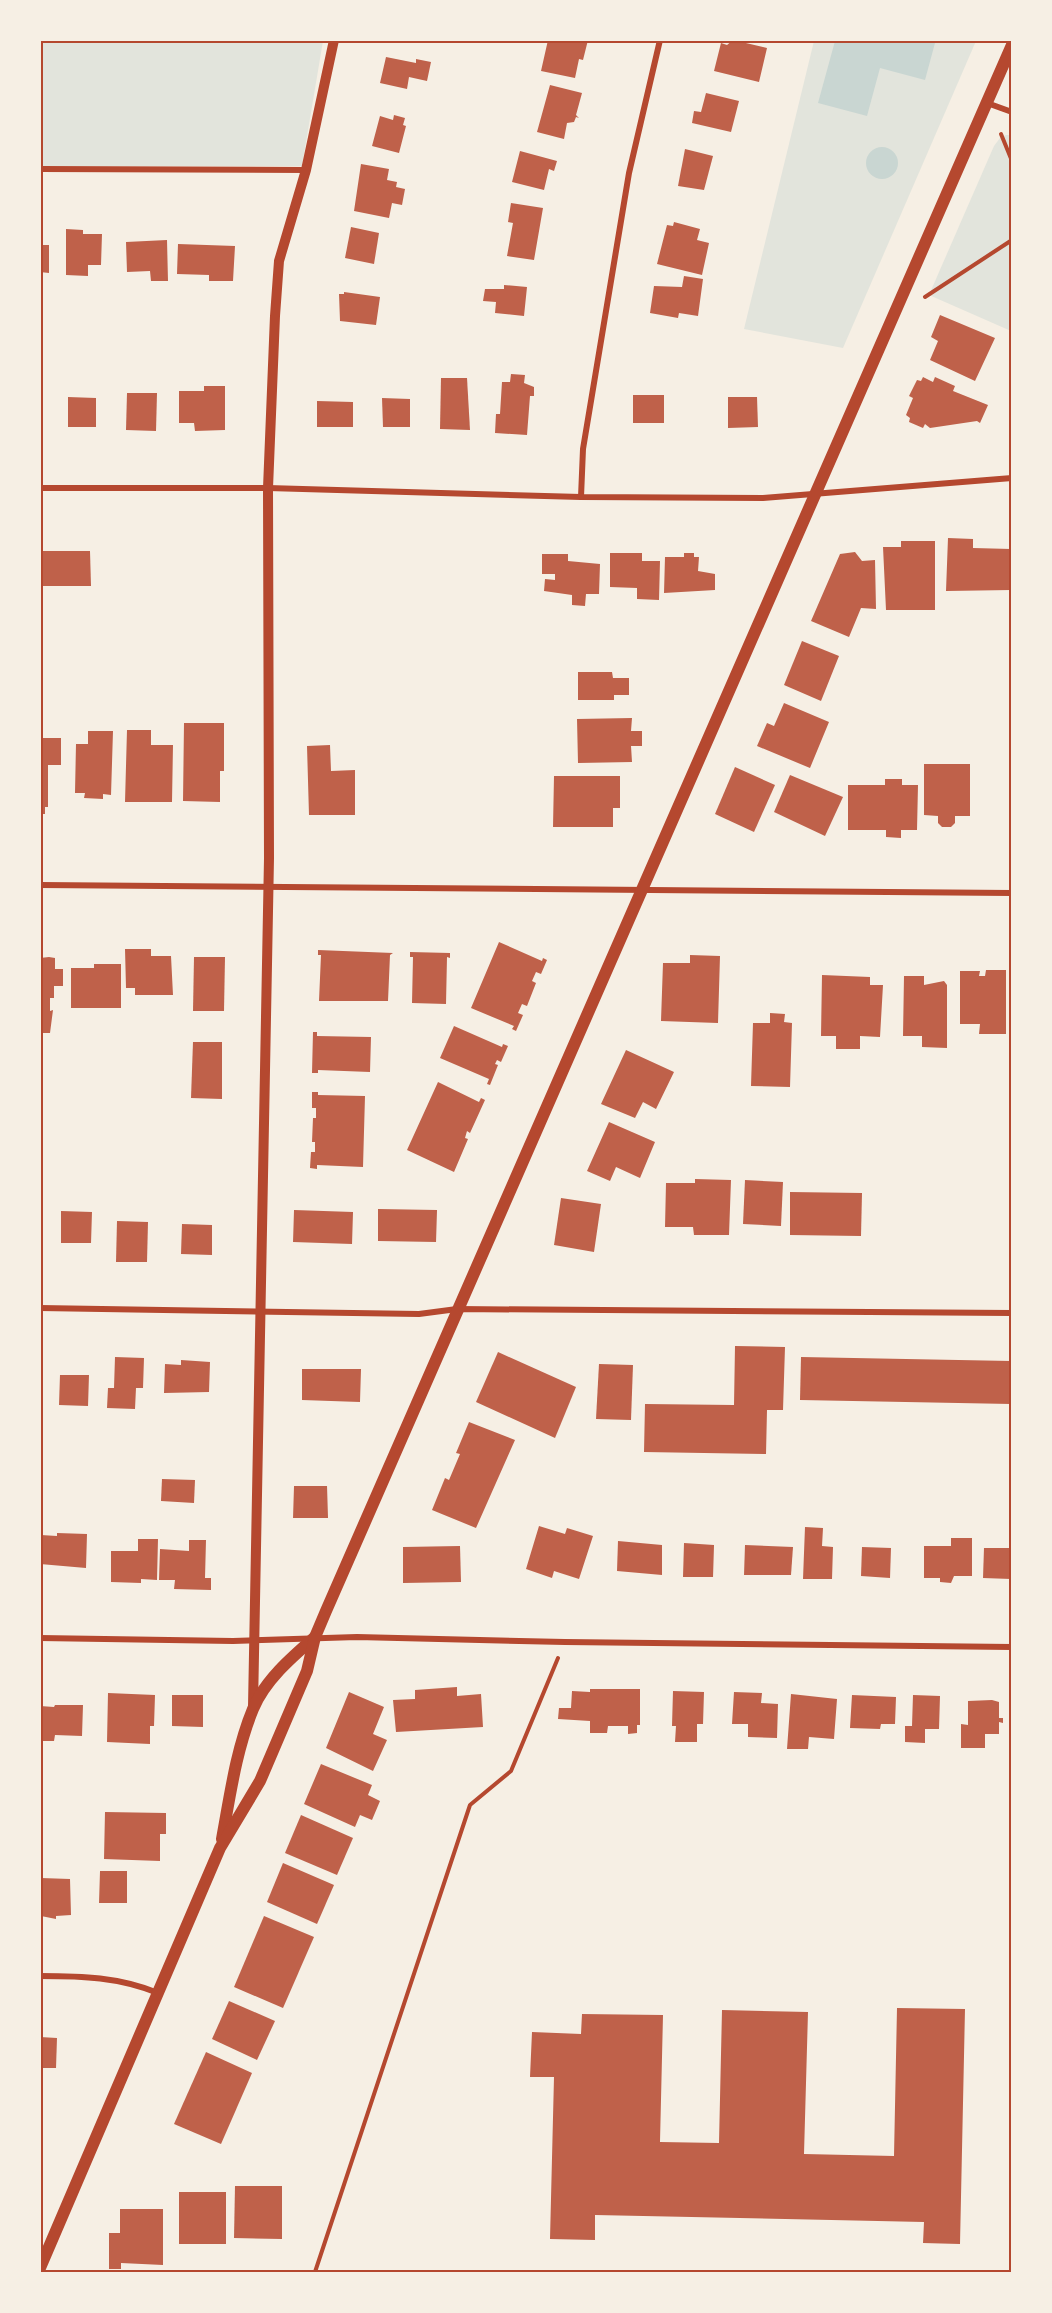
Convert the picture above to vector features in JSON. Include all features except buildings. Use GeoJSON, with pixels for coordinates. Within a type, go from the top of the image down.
{"type":"FeatureCollection","features":[{"type":"Feature","properties":{"kind":"main road"},"geometry":{"type":"LineString","coordinates":[[40,2268],[220,1848],[260,1781],[307,1671],[315,1637],[1011,45]]}},
{"type":"Feature","properties":{"kind":"main road"},"geometry":{"type":"LineString","coordinates":[[220,1848],[234,1773],[253,1708],[286,1662],[315,1637]]}},
{"type":"Feature","properties":{"kind":"street"},"geometry":{"type":"LineString","coordinates":[[253,1708],[268,886],[268,488],[279,261],[306,170],[334,40]]}},
{"type":"Feature","properties":{"kind":"street"},"geometry":{"type":"LineString","coordinates":[[580,497],[583,449],[629,173],[660,40]]}},
{"type":"Feature","properties":{"kind":"street"},"geometry":{"type":"LineString","coordinates":[[986,103],[1011,112]]}},
{"type":"Feature","properties":{"kind":"street"},"geometry":{"type":"LineString","coordinates":[[40,170],[306,170]]}},
{"type":"Feature","properties":{"kind":"street"},"geometry":{"type":"LineString","coordinates":[[40,488],[268,488],[580,497],[763,498],[1011,478]]}},
{"type":"Feature","properties":{"kind":"street"},"geometry":{"type":"LineString","coordinates":[[40,885],[1011,892]]}},
{"type":"Feature","properties":{"kind":"street"},"geometry":{"type":"LineString","coordinates":[[40,1308],[419,1314],[457,1309],[1011,1313]]}},
{"type":"Feature","properties":{"kind":"street"},"geometry":{"type":"LineString","coordinates":[[40,1638],[254,1640],[315,1637],[1011,1647]]}},
{"type":"Feature","properties":{"kind":"street"},"geometry":{"type":"LineString","coordinates":[[40,1976],[108,1978],[158,1994]]}},
{"type":"Feature","properties":{"kind":"path"},"geometry":{"type":"LineString","coordinates":[[1001,134],[1011,161]]}},
{"type":"Feature","properties":{"kind":"path"},"geometry":{"type":"LineString","coordinates":[[925,297],[1011,240]]}},
{"type":"Feature","properties":{"kind":"path"},"geometry":{"type":"LineString","coordinates":[[315,2272],[470,1805],[511,1771],[565,1642]]}},
{"type":"Feature","properties":{"kind":"shaded area"},"geometry":{"type":"Polygon","coordinates":[[[925,40],[935,43],[925,80],[880,68],[867,116],[818,103],[835,41],[925,40]]]}},
{"type":"Feature","properties":{"kind":"shaded area"},"geometry":{"type":"Polygon","coordinates":[[[40,41],[323,41],[302,166],[41,166],[40,41]]]}},
{"type":"Feature","properties":{"kind":"shaded area"},"geometry":{"type":"Polygon","coordinates":[[[814,41],[976,41],[843,348],[744,329],[814,41]]]}},
{"type":"Feature","properties":{"kind":"shaded area"},"geometry":{"type":"Polygon","coordinates":[[[1011,135],[1011,331],[929,295],[994,146],[1000,138],[1011,135]]]}},
{"type":"Feature","properties":{"kind":"shaded area"},"geometry":{"type":"Polygon","coordinates":[[[882,147],[893,152],[898,163],[893,174],[882,179],[871,174],[866,163],[871,152],[882,147]]]}}]}
